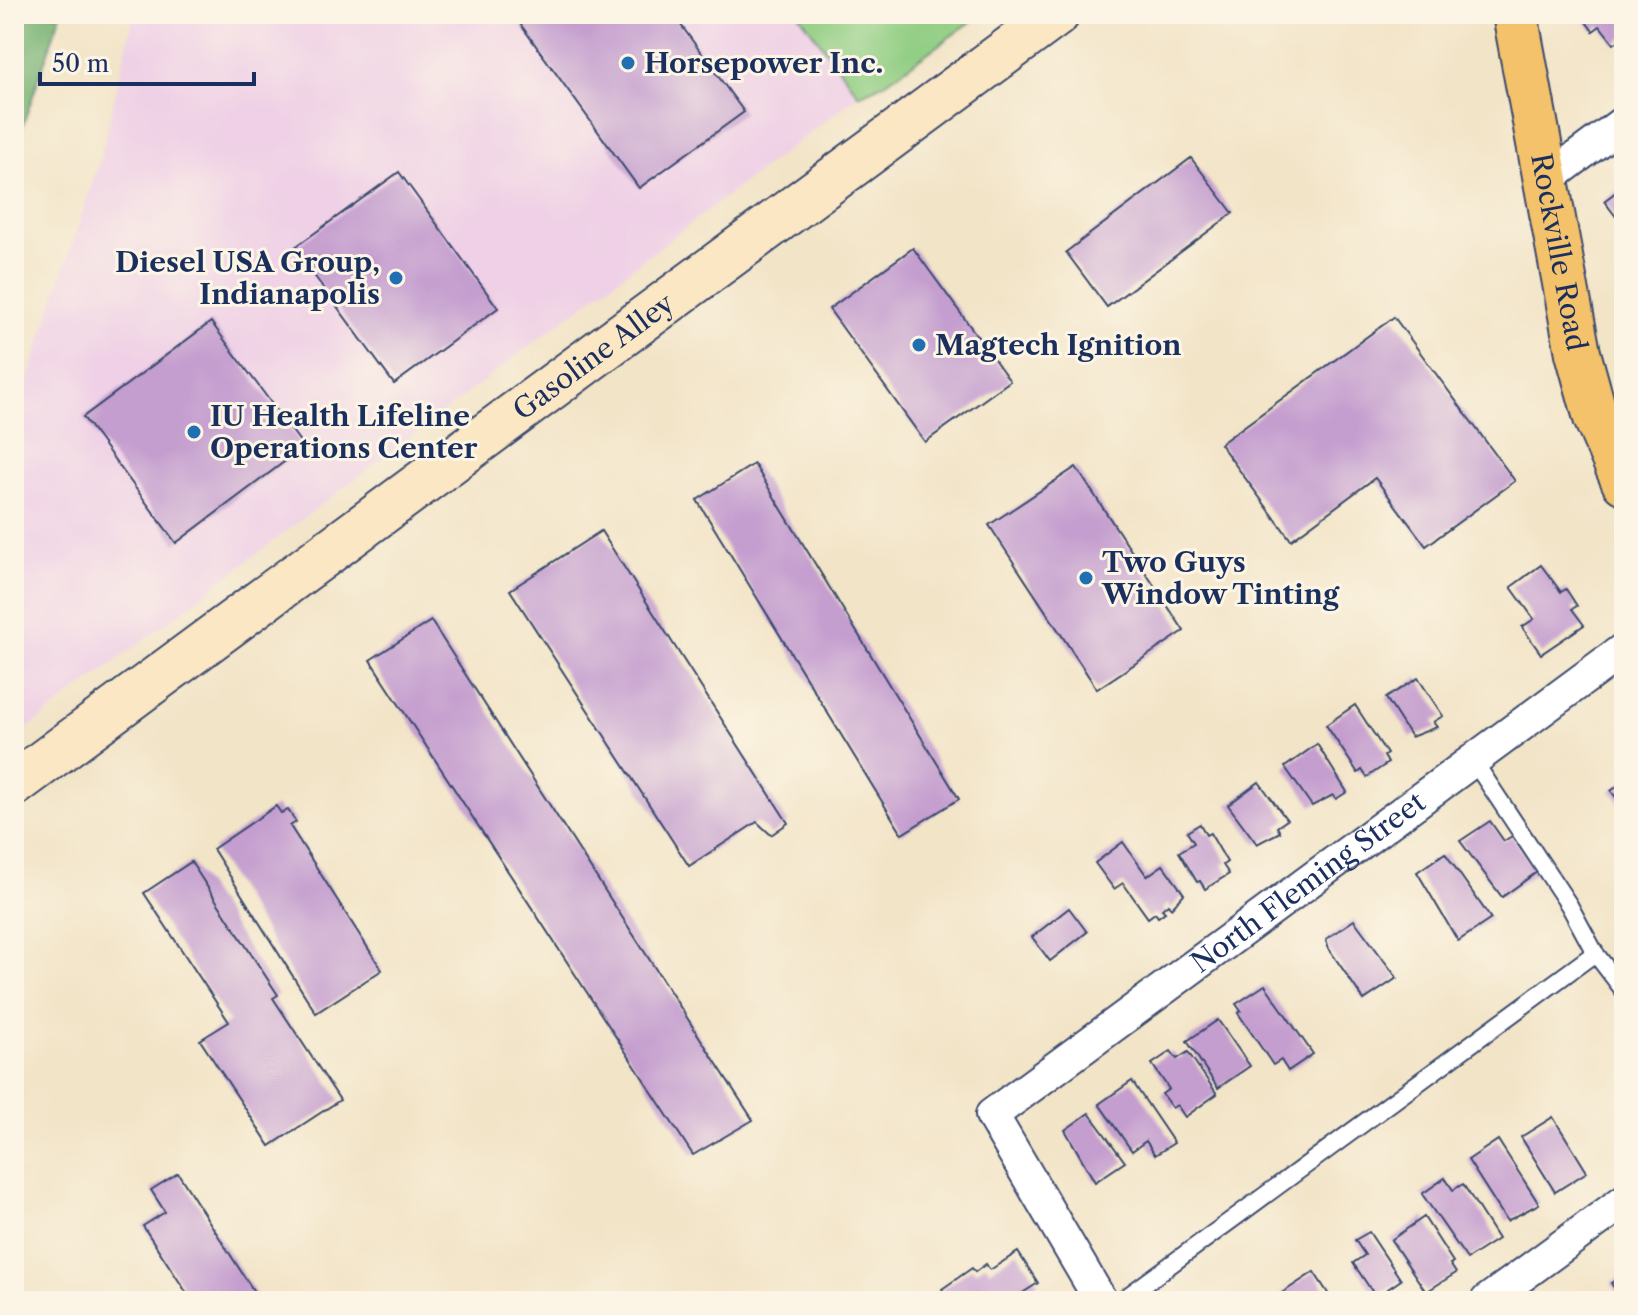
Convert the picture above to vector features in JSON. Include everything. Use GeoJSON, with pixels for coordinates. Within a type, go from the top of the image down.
{"type":"FeatureCollection","features":[{"type":"Feature","properties":{"kind":"main road","name":"Rockville Road"},"geometry":{"type":"LineString","coordinates":[[1515,14],[1578,353],[1596,418],[1624,482]]}},
{"type":"Feature","properties":{"kind":"street","name":"Gasoline Alley"},"geometry":{"type":"LineString","coordinates":[[14,784],[1057,14]]}},
{"type":"Feature","properties":{"kind":"street"},"geometry":{"type":"LineString","coordinates":[[1546,180],[1624,122]]}},
{"type":"Feature","properties":{"kind":"street","name":"North Fleming Street"},"geometry":{"type":"LineString","coordinates":[[1101,1301],[992,1115],[1624,649]]}},
{"type":"Feature","properties":{"kind":"street"},"geometry":{"type":"LineString","coordinates":[[1487,1301],[1624,1201]]}},
{"type":"Feature","properties":{"kind":"lane"},"geometry":{"type":"LineString","coordinates":[[1473,760],[1569,905],[1595,953],[1624,991]]}},
{"type":"Feature","properties":{"kind":"lane"},"geometry":{"type":"LineString","coordinates":[[1121,1301],[1595,953]]}},
{"type":"Feature","properties":{"kind":"shaded area"},"geometry":{"type":"Polygon","coordinates":[[[134,14],[799,14],[859,95],[14,739],[14,422],[100,159],[134,14]]]}},
{"type":"Feature","properties":{"kind":"green space"},"geometry":{"type":"Polygon","coordinates":[[[14,14],[61,14],[14,151],[14,14]]]}},
{"type":"Feature","properties":{"kind":"green space"},"geometry":{"type":"Polygon","coordinates":[[[799,14],[982,14],[885,83],[859,95],[799,14]]]}},
{"type":"Feature","properties":{"kind":"building","name":"Horsepower Inc."},"geometry":{"type":"Polygon","coordinates":[[[513,14],[673,14],[744,112],[639,188],[513,14]]]}},
{"type":"Feature","properties":{"kind":"building"},"geometry":{"type":"Polygon","coordinates":[[[1580,14],[1624,14],[1624,37],[1614,44],[1600,26],[1593,31],[1580,14]]]}},
{"type":"Feature","properties":{"kind":"building"},"geometry":{"type":"Polygon","coordinates":[[[1191,158],[1233,213],[1107,307],[1066,252],[1191,158]]]}},
{"type":"Feature","properties":{"kind":"building","name":"Diesel USA Group, Indianapolis"},"geometry":{"type":"Polygon","coordinates":[[[399,172],[498,308],[394,384],[294,248],[399,172]]]}},
{"type":"Feature","properties":{"kind":"building"},"geometry":{"type":"Polygon","coordinates":[[[1624,186],[1624,227],[1604,201],[1624,186]]]}},
{"type":"Feature","properties":{"kind":"building","name":"Magtech Ignition"},"geometry":{"type":"Polygon","coordinates":[[[913,248],[1010,381],[925,442],[829,309],[913,248]]]}},
{"type":"Feature","properties":{"kind":"building"},"geometry":{"type":"Polygon","coordinates":[[[1394,317],[1515,481],[1426,546],[1375,478],[1291,540],[1220,444],[1394,317]]]}},
{"type":"Feature","properties":{"kind":"building","name":"IU Health Lifeline Operations Center"},"geometry":{"type":"Polygon","coordinates":[[[211,322],[304,447],[176,543],[83,417],[211,322]]]}},
{"type":"Feature","properties":{"kind":"building"},"geometry":{"type":"Polygon","coordinates":[[[754,464],[959,799],[902,834],[697,500],[754,464]]]}},
{"type":"Feature","properties":{"kind":"building","name":"Two Guys Window Tinting"},"geometry":{"type":"Polygon","coordinates":[[[1076,467],[1184,631],[1097,689],[989,525],[1076,467]]]}},
{"type":"Feature","properties":{"kind":"building"},"geometry":{"type":"Polygon","coordinates":[[[601,531],[788,823],[771,835],[757,822],[689,866],[510,590],[601,531]]]}},
{"type":"Feature","properties":{"kind":"building"},"geometry":{"type":"Polygon","coordinates":[[[1541,565],[1561,592],[1566,589],[1577,606],[1572,609],[1584,625],[1541,654],[1522,627],[1534,619],[1511,587],[1541,565]]]}},
{"type":"Feature","properties":{"kind":"building"},"geometry":{"type":"Polygon","coordinates":[[[431,621],[753,1120],[693,1155],[370,660],[431,621]]]}},
{"type":"Feature","properties":{"kind":"building"},"geometry":{"type":"Polygon","coordinates":[[[1418,678],[1443,716],[1433,722],[1437,727],[1411,737],[1386,698],[1418,678]]]}},
{"type":"Feature","properties":{"kind":"building"},"geometry":{"type":"Polygon","coordinates":[[[1355,705],[1387,754],[1384,756],[1388,763],[1367,777],[1362,770],[1358,773],[1326,725],[1355,705]]]}},
{"type":"Feature","properties":{"kind":"building"},"geometry":{"type":"Polygon","coordinates":[[[1317,744],[1347,792],[1336,799],[1333,795],[1312,806],[1285,767],[1317,744]]]}},
{"type":"Feature","properties":{"kind":"building"},"geometry":{"type":"Polygon","coordinates":[[[1624,781],[1624,808],[1611,791],[1624,781]]]}},
{"type":"Feature","properties":{"kind":"building"},"geometry":{"type":"Polygon","coordinates":[[[1259,782],[1287,820],[1277,827],[1280,832],[1257,844],[1228,805],[1259,782]]]}},
{"type":"Feature","properties":{"kind":"building"},"geometry":{"type":"Polygon","coordinates":[[[276,806],[281,813],[288,810],[296,822],[290,826],[382,970],[316,1013],[213,849],[276,806]]]}},
{"type":"Feature","properties":{"kind":"building"},"geometry":{"type":"Polygon","coordinates":[[[1490,821],[1504,841],[1512,836],[1537,872],[1502,897],[1460,841],[1490,821]]]}},
{"type":"Feature","properties":{"kind":"building"},"geometry":{"type":"Polygon","coordinates":[[[1200,824],[1206,835],[1210,833],[1227,862],[1223,865],[1229,874],[1205,889],[1200,881],[1197,882],[1179,852],[1194,843],[1187,832],[1200,824]]]}},
{"type":"Feature","properties":{"kind":"building"},"geometry":{"type":"Polygon","coordinates":[[[1123,842],[1147,876],[1163,865],[1184,894],[1171,908],[1168,904],[1162,909],[1165,912],[1158,917],[1155,913],[1148,918],[1123,883],[1114,889],[1095,863],[1123,842]]]}},
{"type":"Feature","properties":{"kind":"building"},"geometry":{"type":"Polygon","coordinates":[[[1445,853],[1491,919],[1458,941],[1417,872],[1445,853]]]}},
{"type":"Feature","properties":{"kind":"building"},"geometry":{"type":"Polygon","coordinates":[[[191,862],[278,995],[273,998],[340,1100],[270,1146],[200,1040],[229,1022],[144,893],[191,862]]]}},
{"type":"Feature","properties":{"kind":"building"},"geometry":{"type":"Polygon","coordinates":[[[1069,908],[1087,932],[1050,961],[1032,937],[1069,908]]]}},
{"type":"Feature","properties":{"kind":"building"},"geometry":{"type":"Polygon","coordinates":[[[1354,920],[1397,978],[1364,1000],[1329,949],[1326,939],[1354,920]]]}},
{"type":"Feature","properties":{"kind":"building"},"geometry":{"type":"Polygon","coordinates":[[[1265,985],[1313,1054],[1288,1071],[1281,1060],[1273,1065],[1238,1013],[1241,1011],[1236,1004],[1265,985]]]}},
{"type":"Feature","properties":{"kind":"building"},"geometry":{"type":"Polygon","coordinates":[[[1218,1020],[1250,1066],[1218,1088],[1187,1041],[1218,1020]]]}},
{"type":"Feature","properties":{"kind":"building"},"geometry":{"type":"Polygon","coordinates":[[[1171,1051],[1177,1059],[1188,1052],[1217,1094],[1185,1117],[1177,1105],[1172,1108],[1162,1094],[1169,1089],[1152,1064],[1171,1051]]]}},
{"type":"Feature","properties":{"kind":"building"},"geometry":{"type":"Polygon","coordinates":[[[1132,1081],[1174,1143],[1155,1155],[1146,1141],[1132,1151],[1099,1104],[1132,1081]]]}},
{"type":"Feature","properties":{"kind":"building"},"geometry":{"type":"Polygon","coordinates":[[[1089,1113],[1125,1162],[1095,1182],[1065,1130],[1089,1113]]]}},
{"type":"Feature","properties":{"kind":"building"},"geometry":{"type":"Polygon","coordinates":[[[1553,1117],[1587,1172],[1555,1192],[1521,1137],[1553,1117]]]}},
{"type":"Feature","properties":{"kind":"building"},"geometry":{"type":"Polygon","coordinates":[[[1498,1140],[1539,1204],[1507,1221],[1468,1160],[1498,1140]]]}},
{"type":"Feature","properties":{"kind":"building"},"geometry":{"type":"Polygon","coordinates":[[[178,1173],[260,1301],[192,1301],[143,1226],[165,1212],[151,1190],[178,1173]]]}},
{"type":"Feature","properties":{"kind":"building"},"geometry":{"type":"Polygon","coordinates":[[[1445,1178],[1453,1190],[1463,1184],[1498,1239],[1467,1259],[1422,1194],[1445,1178]]]}},
{"type":"Feature","properties":{"kind":"building"},"geometry":{"type":"Polygon","coordinates":[[[1424,1217],[1453,1262],[1450,1264],[1456,1273],[1426,1292],[1391,1240],[1424,1217]]]}},
{"type":"Feature","properties":{"kind":"building"},"geometry":{"type":"Polygon","coordinates":[[[1369,1232],[1401,1280],[1376,1297],[1353,1263],[1365,1255],[1355,1240],[1369,1232]]]}},
{"type":"Feature","properties":{"kind":"building"},"geometry":{"type":"Polygon","coordinates":[[[1018,1252],[1038,1283],[1010,1301],[949,1301],[942,1289],[972,1268],[975,1272],[986,1264],[990,1270],[1018,1252]]]}},
{"type":"Feature","properties":{"kind":"building"},"geometry":{"type":"Polygon","coordinates":[[[1314,1272],[1333,1301],[1288,1301],[1282,1293],[1314,1272]]]}},
{"type":"Feature","properties":{"kind":"building"},"geometry":{"type":"Polygon","coordinates":[[[1624,1275],[1624,1301],[1623,1301],[1611,1283],[1624,1275]]]}},
{"type":"Feature","properties":{"kind":"place","name":"Horsepower Inc."},"geometry":{"type":"Point","coordinates":[628,63]}},
{"type":"Feature","properties":{"kind":"place","name":"Diesel USA Group, Indianapolis"},"geometry":{"type":"Point","coordinates":[396,278]}},
{"type":"Feature","properties":{"kind":"place","name":"Magtech Ignition"},"geometry":{"type":"Point","coordinates":[919,345]}},
{"type":"Feature","properties":{"kind":"place","name":"IU Health Lifeline Operations Center"},"geometry":{"type":"Point","coordinates":[194,432]}},
{"type":"Feature","properties":{"kind":"place","name":"Two Guys Window Tinting"},"geometry":{"type":"Point","coordinates":[1086,578]}}]}
